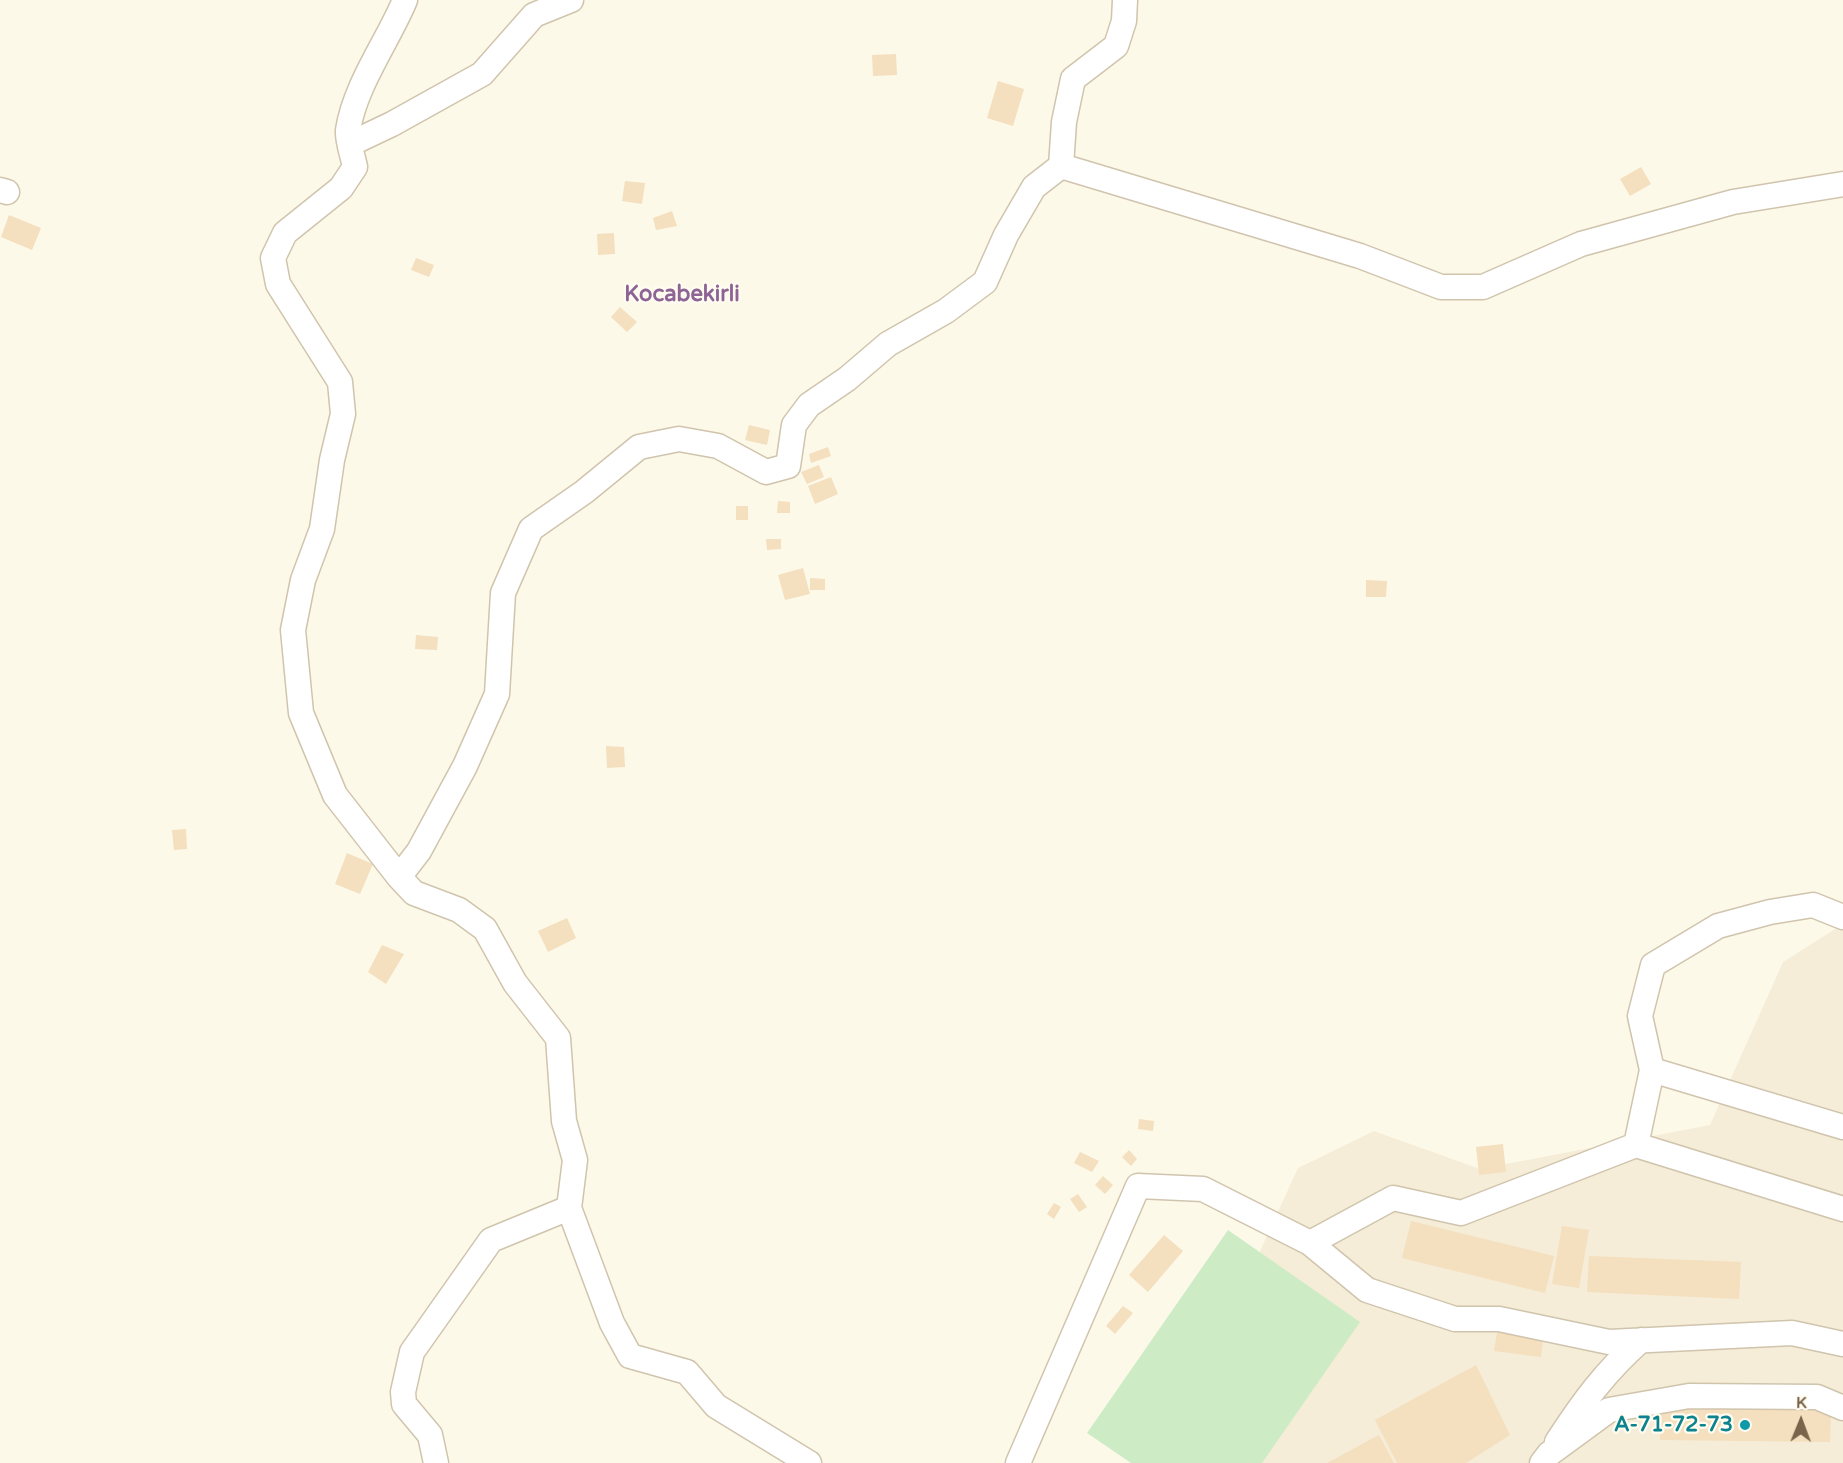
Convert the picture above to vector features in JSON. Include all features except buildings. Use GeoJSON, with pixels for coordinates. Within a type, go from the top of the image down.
{"type":"FeatureCollection","features":[{"type":"Feature","properties":{"kind":"street"},"geometry":{"type":"LineString","coordinates":[[405,0],[358,94],[348,131],[355,167],[341,188],[285,233],[273,258],[278,284],[340,382],[343,414],[332,460],[322,530],[303,580],[293,630],[301,713],[335,795],[399,877],[414,893],[459,910],[485,929],[515,983],[558,1038],[564,1121],[575,1160],[569,1208],[612,1323],[630,1356],[687,1372],[716,1406],[809,1463]]}},
{"type":"Feature","properties":{"kind":"street"},"geometry":{"type":"LineString","coordinates":[[350,144],[392,124],[482,74],[534,15],[571,0]]}},
{"type":"Feature","properties":{"kind":"street"},"geometry":{"type":"LineString","coordinates":[[1062,166],[1064,122],[1073,79],[1116,46],[1124,21],[1125,0]]}},
{"type":"Feature","properties":{"kind":"street"},"geometry":{"type":"LineString","coordinates":[[399,877],[418,852],[465,766],[496,694],[503,593],[531,529],[584,492],[639,447],[679,439],[718,446],[766,472],[788,466],[794,425],[809,405],[847,379],[888,344],[946,311],[986,282],[1006,235],[1034,187],[1062,166]]}},
{"type":"Feature","properties":{"kind":"street"},"geometry":{"type":"LineString","coordinates":[[1062,166],[1360,256],[1441,287],[1483,287],[1581,244],[1733,202],[1843,184]]}},
{"type":"Feature","properties":{"kind":"street"},"geometry":{"type":"LineString","coordinates":[[1636,1145],[1652,1070],[1640,1016],[1653,965],[1718,926],[1770,912],[1813,905],[1843,917]]}},
{"type":"Feature","properties":{"kind":"street"},"geometry":{"type":"LineString","coordinates":[[1652,1070],[1843,1127]]}},
{"type":"Feature","properties":{"kind":"street"},"geometry":{"type":"LineString","coordinates":[[1310,1243],[1393,1198],[1461,1213],[1636,1145],[1843,1209]]}},
{"type":"Feature","properties":{"kind":"street"},"geometry":{"type":"LineString","coordinates":[[1018,1463],[1138,1186],[1203,1189],[1310,1243],[1367,1290],[1455,1319],[1499,1319],[1609,1342],[1792,1333],[1843,1344]]}},
{"type":"Feature","properties":{"kind":"street"},"geometry":{"type":"LineString","coordinates":[[436,1463],[430,1435],[404,1404],[403,1392],[412,1352],[491,1239],[569,1208]]}},
{"type":"Feature","properties":{"kind":"street"},"geometry":{"type":"LineString","coordinates":[[1546,1458],[1586,1398],[1617,1361],[1641,1340]]}},
{"type":"Feature","properties":{"kind":"street"},"geometry":{"type":"LineString","coordinates":[[1546,1458],[1609,1410],[1689,1396],[1817,1397],[1843,1408]]}},
{"type":"Feature","properties":{"kind":"shaded area"},"geometry":{"type":"Polygon","coordinates":[[[1843,924],[1843,1463],[1163,1463],[1298,1168],[1374,1131],[1480,1169],[1710,1125],[1783,962],[1843,924]]]}},
{"type":"Feature","properties":{"kind":"green space"},"geometry":{"type":"Polygon","coordinates":[[[1228,1230],[1360,1322],[1262,1463],[1131,1463],[1087,1433],[1228,1230]]]}},
{"type":"Feature","properties":{"kind":"place","name":"A-71-72-73"},"geometry":{"type":"Point","coordinates":[1745,1425]}},
{"type":"Feature","properties":{"kind":"district","name":"Kocabekirli"},"geometry":{"type":"Point","coordinates":[682,295]}}]}
